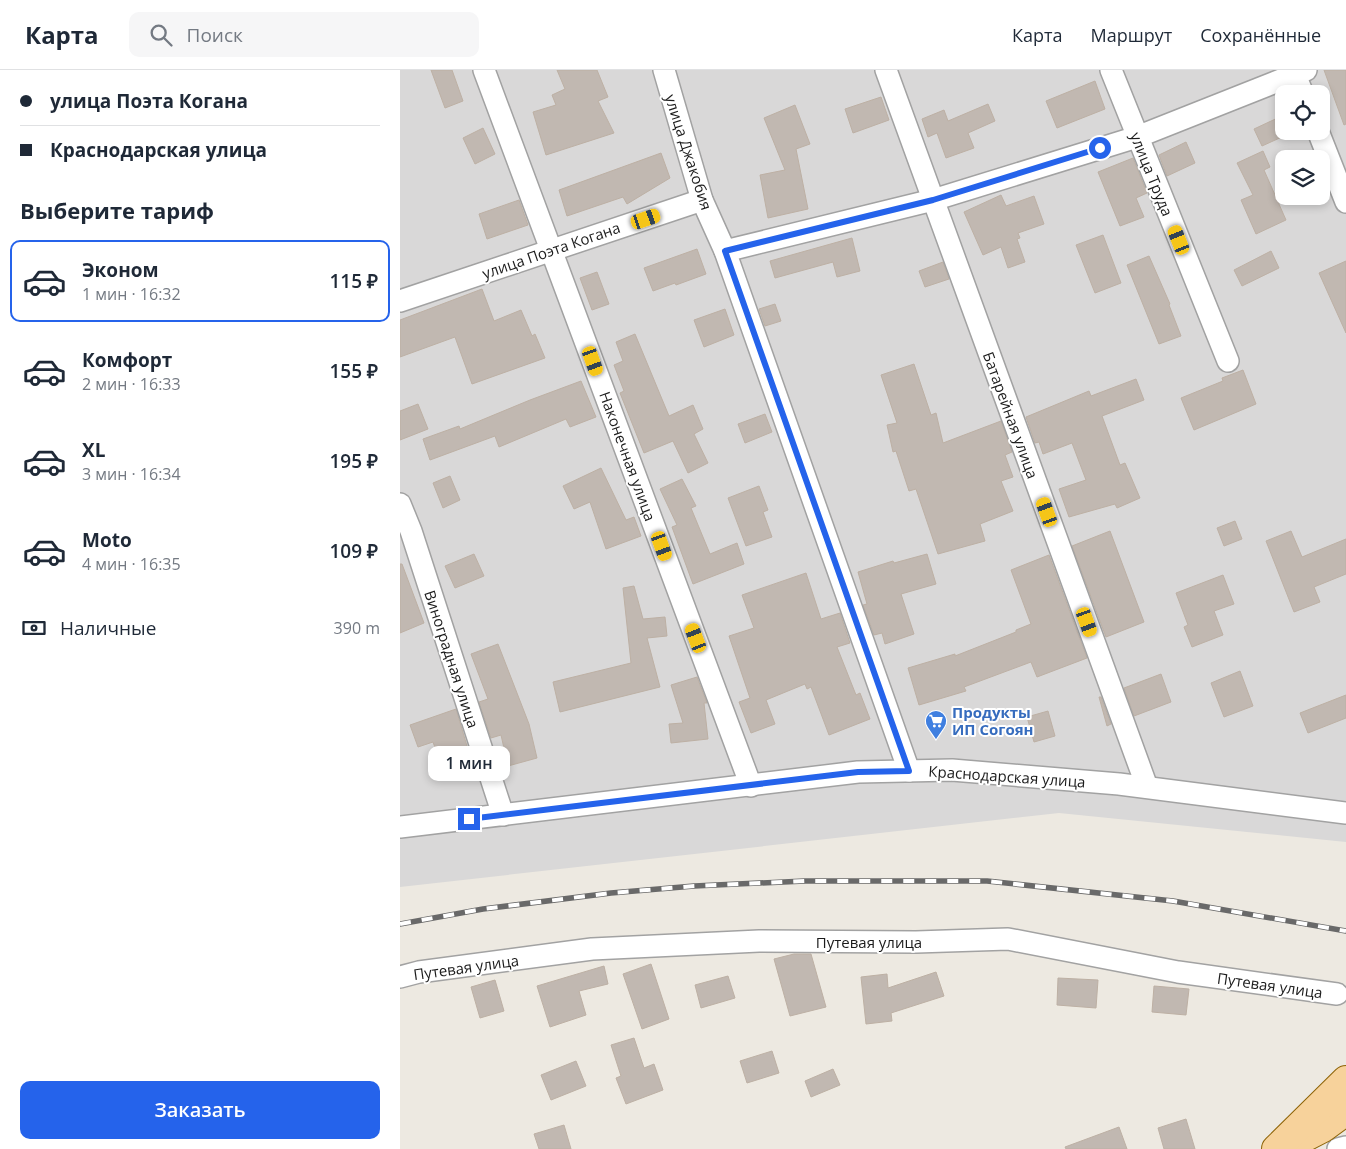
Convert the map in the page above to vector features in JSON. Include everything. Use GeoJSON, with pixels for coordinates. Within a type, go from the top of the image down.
{"type":"FeatureCollection","features":[{"type":"Feature","properties":{"kind":"main road"},"geometry":{"type":"LineString","coordinates":[[1276,1149],[1346,1081]]}},
{"type":"Feature","properties":{"kind":"main road"},"geometry":{"type":"LineString","coordinates":[[1284,1149],[1323,1128],[1346,1111]]}},
{"type":"Feature","properties":{"kind":"street","name":"Наконечная улица"},"geometry":{"type":"LineString","coordinates":[[484,70],[751,786]]}},
{"type":"Feature","properties":{"kind":"street","name":"улица Джакобия"},"geometry":{"type":"LineString","coordinates":[[664,70],[702,200],[725,251],[909,771]]}},
{"type":"Feature","properties":{"kind":"street","name":"Батарейная улица"},"geometry":{"type":"LineString","coordinates":[[886,70],[1147,787]]}},
{"type":"Feature","properties":{"kind":"street","name":"улица Труда"},"geometry":{"type":"LineString","coordinates":[[1111,70],[1136,137],[1228,362]]}},
{"type":"Feature","properties":{"kind":"street"},"geometry":{"type":"LineString","coordinates":[[725,251],[933,200],[1136,137],[1299,77]]}},
{"type":"Feature","properties":{"kind":"street"},"geometry":{"type":"LineString","coordinates":[[1322,140],[1346,202]]}},
{"type":"Feature","properties":{"kind":"street","name":"улица Поэта Когана"},"geometry":{"type":"LineString","coordinates":[[400,301],[702,200]]}},
{"type":"Feature","properties":{"kind":"street","name":"Виноградная улица"},"geometry":{"type":"LineString","coordinates":[[400,504],[411,531],[503,815]]}},
{"type":"Feature","properties":{"kind":"street","name":"Краснодарская улица"},"geometry":{"type":"LineString","coordinates":[[400,827],[858,772],[952,770],[1147,787],[1346,813]]}},
{"type":"Feature","properties":{"kind":"street","name":"Путевая улица"},"geometry":{"type":"LineString","coordinates":[[400,977],[420,972],[592,950],[759,942],[916,942],[1008,939],[1178,972],[1337,994]]}},
{"type":"Feature","properties":{"kind":"street"},"geometry":{"type":"LineString","coordinates":[[1338,1149],[1346,1147]]}},
{"type":"Feature","properties":{"kind":"shaded area"},"geometry":{"type":"Polygon","coordinates":[[[400,70],[1346,70],[1346,842],[1059,813],[400,887],[400,70]]]}},
{"type":"Feature","properties":{"kind":"building"},"geometry":{"type":"Polygon","coordinates":[[[431,70],[452,70],[463,101],[445,108],[431,70]]]}},
{"type":"Feature","properties":{"kind":"building"},"geometry":{"type":"Polygon","coordinates":[[[557,70],[597,70],[608,97],[598,101],[614,133],[546,155],[533,112],[556,105],[552,95],[565,89],[557,70]]]}},
{"type":"Feature","properties":{"kind":"building"},"geometry":{"type":"Polygon","coordinates":[[[1324,70],[1346,70],[1346,124],[1344,125],[1330,85],[1324,70]]]}},
{"type":"Feature","properties":{"kind":"building"},"geometry":{"type":"Polygon","coordinates":[[[1095,81],[1105,109],[1057,128],[1046,101],[1095,81]]]}},
{"type":"Feature","properties":{"kind":"building"},"geometry":{"type":"Polygon","coordinates":[[[881,97],[889,120],[853,133],[845,109],[881,97]]]}},
{"type":"Feature","properties":{"kind":"building"},"geometry":{"type":"Polygon","coordinates":[[[988,104],[995,121],[968,133],[974,148],[946,158],[937,133],[928,137],[922,119],[944,110],[948,121],[988,104]]]}},
{"type":"Feature","properties":{"kind":"building"},"geometry":{"type":"Polygon","coordinates":[[[795,105],[810,144],[796,149],[808,209],[768,218],[760,175],[785,170],[764,118],[795,105]]]}},
{"type":"Feature","properties":{"kind":"building"},"geometry":{"type":"Polygon","coordinates":[[[1275,119],[1275,140],[1262,146],[1254,129],[1275,119]]]}},
{"type":"Feature","properties":{"kind":"building"},"geometry":{"type":"Polygon","coordinates":[[[483,128],[495,154],[475,164],[463,138],[483,128]]]}},
{"type":"Feature","properties":{"kind":"building"},"geometry":{"type":"Polygon","coordinates":[[[1186,142],[1195,163],[1167,176],[1159,155],[1186,142]]]}},
{"type":"Feature","properties":{"kind":"building"},"geometry":{"type":"Polygon","coordinates":[[[1263,151],[1270,167],[1264,170],[1275,195],[1275,205],[1279,205],[1286,220],[1256,234],[1241,200],[1253,195],[1237,163],[1263,151]]]}},
{"type":"Feature","properties":{"kind":"building"},"geometry":{"type":"Polygon","coordinates":[[[661,153],[670,178],[627,204],[623,197],[567,216],[559,190],[661,153]]]}},
{"type":"Feature","properties":{"kind":"building"},"geometry":{"type":"Polygon","coordinates":[[[1133,158],[1147,193],[1136,198],[1144,217],[1120,226],[1098,172],[1133,158]]]}},
{"type":"Feature","properties":{"kind":"building"},"geometry":{"type":"Polygon","coordinates":[[[1001,195],[1006,206],[1034,196],[1044,224],[1018,233],[1020,238],[1017,239],[1025,262],[1008,268],[1001,247],[983,255],[964,212],[1001,195]]]}},
{"type":"Feature","properties":{"kind":"building"},"geometry":{"type":"Polygon","coordinates":[[[519,200],[528,225],[487,239],[479,214],[519,200]]]}},
{"type":"Feature","properties":{"kind":"building"},"geometry":{"type":"Polygon","coordinates":[[[1103,235],[1121,283],[1095,293],[1076,245],[1103,235]]]}},
{"type":"Feature","properties":{"kind":"building"},"geometry":{"type":"Polygon","coordinates":[[[852,238],[860,271],[837,277],[833,262],[775,278],[770,261],[852,238]]]}},
{"type":"Feature","properties":{"kind":"building"},"geometry":{"type":"Polygon","coordinates":[[[697,249],[706,274],[653,291],[644,268],[697,249]]]}},
{"type":"Feature","properties":{"kind":"building"},"geometry":{"type":"Polygon","coordinates":[[[1271,251],[1279,268],[1242,286],[1234,270],[1271,251]]]}},
{"type":"Feature","properties":{"kind":"building"},"geometry":{"type":"Polygon","coordinates":[[[1149,256],[1170,304],[1181,336],[1159,344],[1127,265],[1149,256]]]}},
{"type":"Feature","properties":{"kind":"building"},"geometry":{"type":"Polygon","coordinates":[[[1346,261],[1346,333],[1319,273],[1346,261]]]}},
{"type":"Feature","properties":{"kind":"building"},"geometry":{"type":"Polygon","coordinates":[[[943,262],[949,279],[925,287],[919,271],[943,262]]]}},
{"type":"Feature","properties":{"kind":"building"},"geometry":{"type":"Polygon","coordinates":[[[597,272],[609,304],[592,310],[580,278],[597,272]]]}},
{"type":"Feature","properties":{"kind":"building"},"geometry":{"type":"Polygon","coordinates":[[[482,289],[494,321],[521,310],[532,336],[535,334],[545,358],[472,384],[455,337],[400,357],[400,320],[482,289]]]}},
{"type":"Feature","properties":{"kind":"building"},"geometry":{"type":"Polygon","coordinates":[[[775,304],[781,321],[765,326],[759,309],[775,304]]]}},
{"type":"Feature","properties":{"kind":"building"},"geometry":{"type":"Polygon","coordinates":[[[725,309],[734,335],[704,347],[694,320],[725,309]]]}},
{"type":"Feature","properties":{"kind":"building"},"geometry":{"type":"Polygon","coordinates":[[[635,334],[669,416],[693,405],[703,429],[694,434],[708,463],[688,473],[673,441],[644,453],[620,393],[624,391],[614,365],[623,361],[616,342],[635,334]]]}},
{"type":"Feature","properties":{"kind":"building"},"geometry":{"type":"Polygon","coordinates":[[[914,364],[931,415],[936,413],[943,443],[1001,421],[1012,452],[1005,455],[1013,477],[1001,481],[1013,511],[980,524],[985,541],[938,554],[916,489],[909,491],[896,451],[893,452],[887,425],[897,423],[881,375],[914,364]]]}},
{"type":"Feature","properties":{"kind":"building"},"geometry":{"type":"Polygon","coordinates":[[[1243,370],[1256,404],[1194,430],[1181,398],[1223,381],[1222,378],[1243,370]]]}},
{"type":"Feature","properties":{"kind":"building"},"geometry":{"type":"Polygon","coordinates":[[[1136,379],[1144,400],[1102,416],[1120,465],[1125,463],[1140,498],[1117,508],[1115,504],[1069,517],[1059,489],[1086,480],[1072,443],[1043,454],[1039,442],[1035,443],[1026,417],[1089,391],[1091,396],[1136,379]]]}},
{"type":"Feature","properties":{"kind":"building"},"geometry":{"type":"Polygon","coordinates":[[[581,381],[596,417],[570,427],[566,419],[499,447],[495,436],[430,460],[423,439],[459,426],[460,429],[581,381]]]}},
{"type":"Feature","properties":{"kind":"building"},"geometry":{"type":"Polygon","coordinates":[[[418,404],[428,429],[400,440],[400,411],[418,404]]]}},
{"type":"Feature","properties":{"kind":"building"},"geometry":{"type":"Polygon","coordinates":[[[765,414],[772,432],[745,443],[738,424],[765,414]]]}},
{"type":"Feature","properties":{"kind":"building"},"geometry":{"type":"Polygon","coordinates":[[[601,468],[626,520],[634,517],[641,536],[606,549],[590,502],[574,509],[563,486],[601,468]]]}},
{"type":"Feature","properties":{"kind":"building"},"geometry":{"type":"Polygon","coordinates":[[[450,476],[460,500],[443,508],[433,483],[450,476]]]}},
{"type":"Feature","properties":{"kind":"building"},"geometry":{"type":"Polygon","coordinates":[[[682,479],[696,506],[691,508],[710,554],[737,543],[744,564],[693,584],[672,527],[677,525],[660,489],[682,479]]]}},
{"type":"Feature","properties":{"kind":"building"},"geometry":{"type":"Polygon","coordinates":[[[759,486],[768,510],[763,512],[772,537],[746,546],[728,498],[759,486]]]}},
{"type":"Feature","properties":{"kind":"building"},"geometry":{"type":"Polygon","coordinates":[[[1235,521],[1242,539],[1224,546],[1217,528],[1235,521]]]}},
{"type":"Feature","properties":{"kind":"building"},"geometry":{"type":"Polygon","coordinates":[[[1110,531],[1144,622],[1106,637],[1072,546],[1110,531]]]}},
{"type":"Feature","properties":{"kind":"building"},"geometry":{"type":"Polygon","coordinates":[[[1291,531],[1302,557],[1346,539],[1346,574],[1314,587],[1320,602],[1294,612],[1266,541],[1291,531]]]}},
{"type":"Feature","properties":{"kind":"building"},"geometry":{"type":"Polygon","coordinates":[[[474,554],[484,576],[455,588],[445,566],[474,554]]]}},
{"type":"Feature","properties":{"kind":"building"},"geometry":{"type":"Polygon","coordinates":[[[927,554],[936,584],[901,594],[914,634],[885,644],[882,633],[874,635],[863,605],[867,604],[858,572],[893,561],[894,563],[927,554]]]}},
{"type":"Feature","properties":{"kind":"building"},"geometry":{"type":"Polygon","coordinates":[[[1049,555],[1087,658],[1037,677],[1031,662],[964,687],[966,691],[919,705],[908,668],[955,654],[955,656],[1016,632],[1016,630],[1031,624],[1011,570],[1049,555]]]}},
{"type":"Feature","properties":{"kind":"building"},"geometry":{"type":"Polygon","coordinates":[[[400,564],[402,564],[424,623],[400,633],[400,564]]]}},
{"type":"Feature","properties":{"kind":"building"},"geometry":{"type":"Polygon","coordinates":[[[806,573],[821,619],[840,613],[850,643],[837,647],[856,695],[860,693],[870,719],[829,735],[811,687],[807,689],[805,684],[766,700],[775,724],[751,733],[739,702],[750,698],[729,636],[754,628],[742,595],[806,573]]]}},
{"type":"Feature","properties":{"kind":"building"},"geometry":{"type":"Polygon","coordinates":[[[1223,575],[1234,604],[1214,611],[1223,635],[1192,647],[1184,627],[1188,625],[1176,593],[1223,575]]]}},
{"type":"Feature","properties":{"kind":"building"},"geometry":{"type":"Polygon","coordinates":[[[634,586],[643,619],[665,617],[667,636],[647,638],[660,687],[560,712],[553,682],[631,663],[623,588],[634,586]]]}},
{"type":"Feature","properties":{"kind":"building"},"geometry":{"type":"Polygon","coordinates":[[[498,644],[529,724],[537,758],[508,766],[501,735],[491,738],[479,702],[488,699],[471,654],[498,644]]]}},
{"type":"Feature","properties":{"kind":"building"},"geometry":{"type":"Polygon","coordinates":[[[1240,671],[1253,706],[1224,717],[1211,683],[1240,671]]]}},
{"type":"Feature","properties":{"kind":"building"},"geometry":{"type":"Polygon","coordinates":[[[1161,674],[1171,702],[1134,716],[1124,688],[1161,674]]]}},
{"type":"Feature","properties":{"kind":"building"},"geometry":{"type":"Polygon","coordinates":[[[697,677],[707,703],[704,703],[708,739],[671,743],[669,724],[683,723],[671,685],[697,677]]]}},
{"type":"Feature","properties":{"kind":"building"},"geometry":{"type":"Polygon","coordinates":[[[1346,695],[1346,718],[1308,733],[1300,713],[1346,695]]]}},
{"type":"Feature","properties":{"kind":"building"},"geometry":{"type":"Polygon","coordinates":[[[1099,697],[1101,697],[1111,724],[1107,726],[1099,697]]]}},
{"type":"Feature","properties":{"kind":"building"},"geometry":{"type":"Polygon","coordinates":[[[456,709],[467,746],[438,756],[433,742],[418,747],[410,725],[456,709]]]}},
{"type":"Feature","properties":{"kind":"building"},"geometry":{"type":"Polygon","coordinates":[[[1048,711],[1055,736],[1034,742],[1027,717],[1048,711]]]}},
{"type":"Feature","properties":{"kind":"building"},"geometry":{"type":"Polygon","coordinates":[[[794,954],[811,954],[826,1007],[790,1016],[774,959],[794,954]]]}},
{"type":"Feature","properties":{"kind":"building"},"geometry":{"type":"Polygon","coordinates":[[[651,964],[669,1019],[642,1029],[623,974],[651,964]]]}},
{"type":"Feature","properties":{"kind":"building"},"geometry":{"type":"Polygon","coordinates":[[[604,966],[608,984],[579,991],[586,1015],[550,1027],[537,986],[604,966]]]}},
{"type":"Feature","properties":{"kind":"building"},"geometry":{"type":"Polygon","coordinates":[[[936,972],[944,996],[891,1013],[892,1021],[866,1024],[861,977],[887,974],[888,988],[936,972]]]}},
{"type":"Feature","properties":{"kind":"building"},"geometry":{"type":"Polygon","coordinates":[[[728,976],[735,998],[701,1008],[695,985],[728,976]]]}},
{"type":"Feature","properties":{"kind":"building"},"geometry":{"type":"Polygon","coordinates":[[[1058,978],[1098,980],[1096,1008],[1057,1005],[1058,978]]]}},
{"type":"Feature","properties":{"kind":"building"},"geometry":{"type":"Polygon","coordinates":[[[495,980],[504,1011],[480,1018],[471,987],[495,980]]]}},
{"type":"Feature","properties":{"kind":"building"},"geometry":{"type":"Polygon","coordinates":[[[1154,986],[1189,989],[1186,1015],[1152,1012],[1154,986]]]}},
{"type":"Feature","properties":{"kind":"building"},"geometry":{"type":"Polygon","coordinates":[[[634,1038],[644,1068],[654,1064],[663,1090],[626,1104],[616,1078],[621,1076],[611,1045],[634,1038]]]}},
{"type":"Feature","properties":{"kind":"building"},"geometry":{"type":"Polygon","coordinates":[[[772,1051],[779,1073],[747,1083],[740,1061],[772,1051]]]}},
{"type":"Feature","properties":{"kind":"building"},"geometry":{"type":"Polygon","coordinates":[[[576,1061],[586,1086],[551,1100],[541,1075],[576,1061]]]}},
{"type":"Feature","properties":{"kind":"building"},"geometry":{"type":"Polygon","coordinates":[[[833,1069],[840,1085],[811,1097],[805,1081],[833,1069]]]}},
{"type":"Feature","properties":{"kind":"building"},"geometry":{"type":"Polygon","coordinates":[[[1186,1119],[1195,1149],[1164,1149],[1158,1128],[1186,1119]]]}},
{"type":"Feature","properties":{"kind":"building"},"geometry":{"type":"Polygon","coordinates":[[[564,1125],[571,1149],[539,1149],[534,1134],[564,1125]]]}},
{"type":"Feature","properties":{"kind":"building"},"geometry":{"type":"Polygon","coordinates":[[[1119,1127],[1127,1149],[1066,1149],[1065,1147],[1119,1127]]]}},
{"type":"Feature","properties":{"kind":"railway"},"geometry":{"type":"LineString","coordinates":[[400,924],[483,909],[611,893],[694,886],[805,881],[987,881],[1173,901],[1346,931]]}},
{"type":"Feature","properties":{"kind":"place","name":"Продукты ИП Согоян"},"geometry":{"type":"Point","coordinates":[936,740]}},
{"type":"Feature","properties":{"kind":"route"},"geometry":{"type":"LineString","coordinates":[[469,819],[858,772],[909,771],[725,251],[933,200],[1100,148]]}}]}
